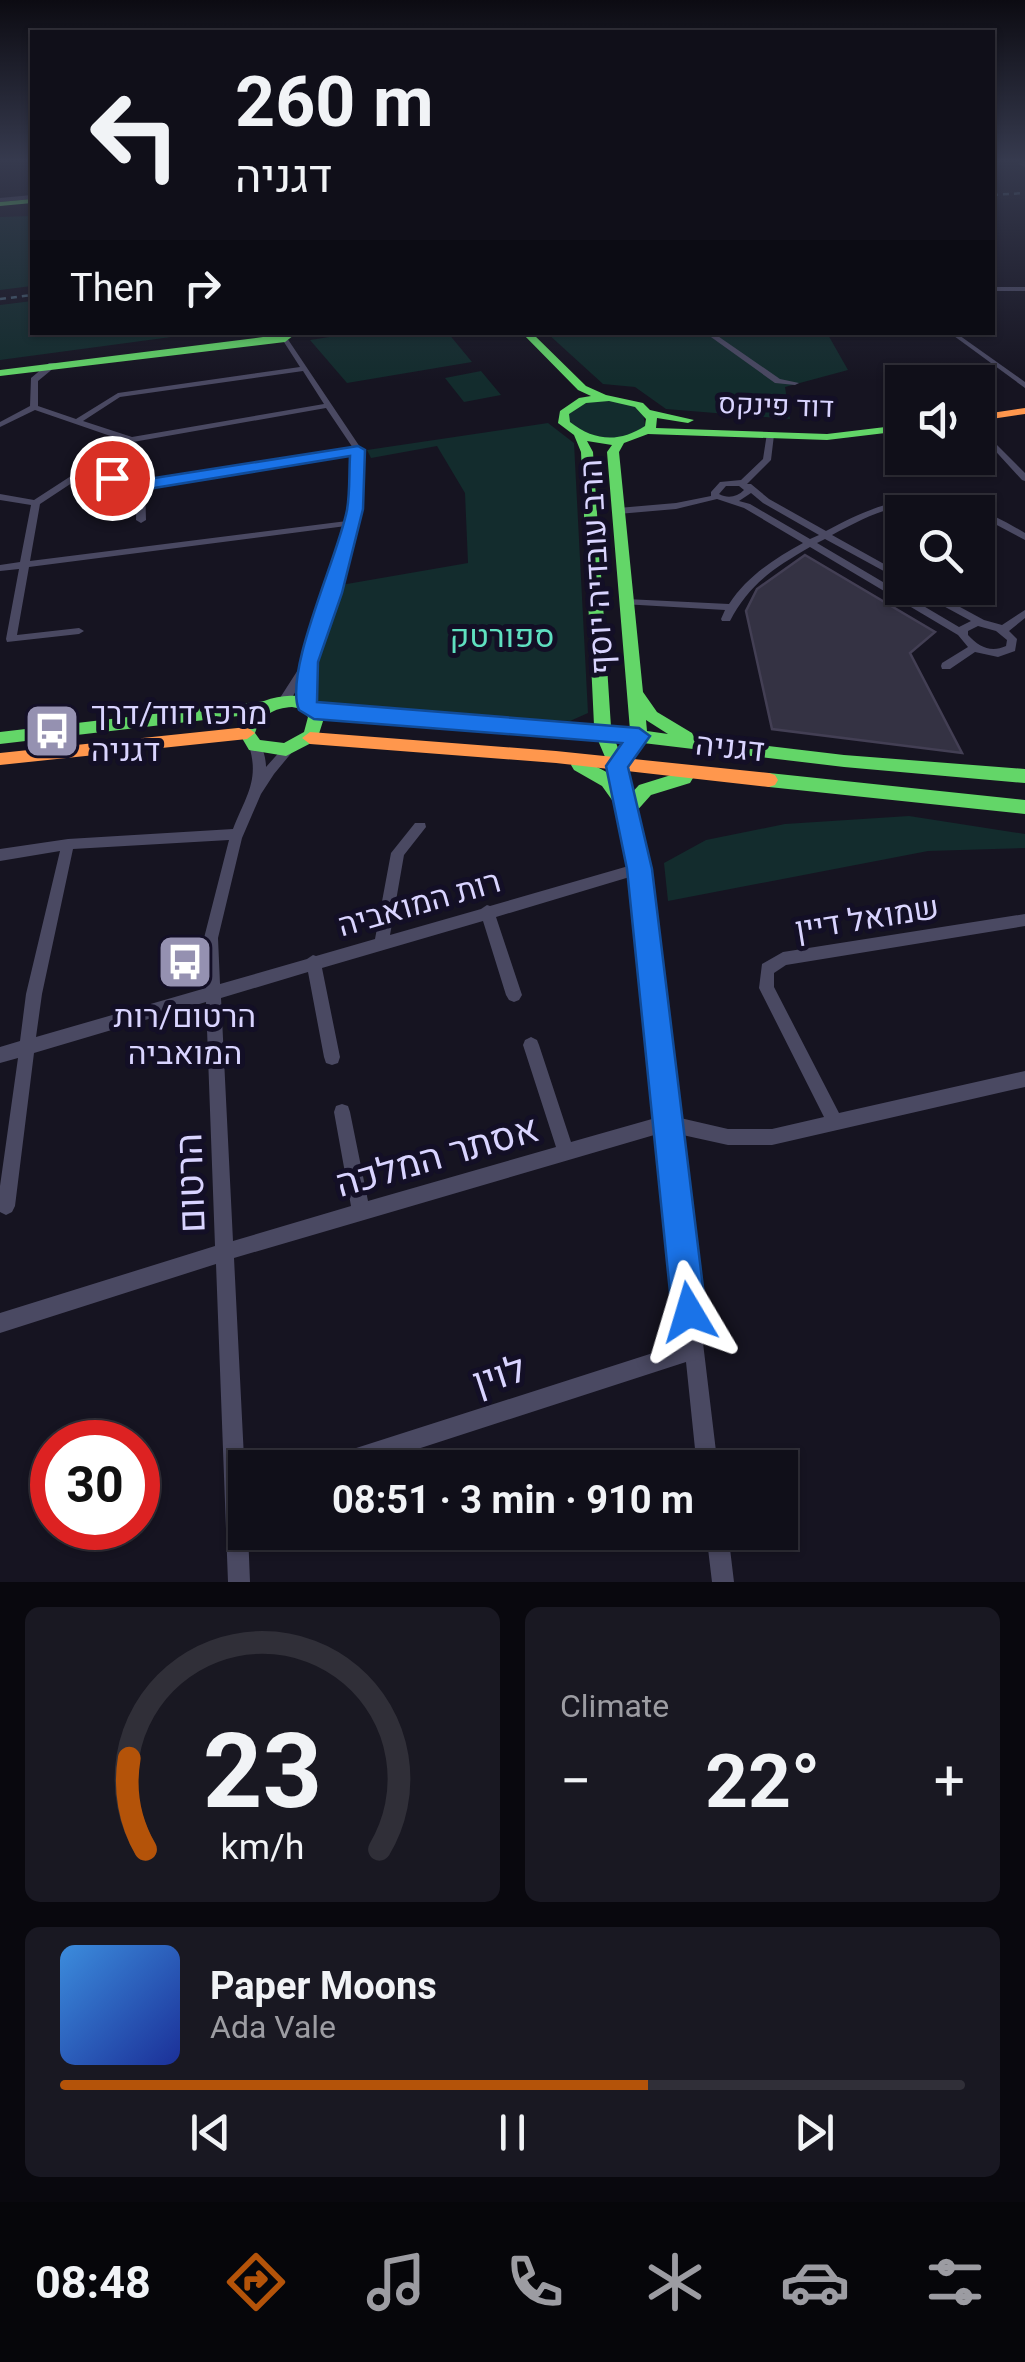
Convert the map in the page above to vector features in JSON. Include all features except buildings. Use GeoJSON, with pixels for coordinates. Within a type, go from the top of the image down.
{"type":"FeatureCollection","features":[{"type":"Feature","properties":{"kind":"main road"},"geometry":{"type":"LineString","coordinates":[[13,372],[282,335]]}},
{"type":"Feature","properties":{"kind":"main road"},"geometry":{"type":"LineString","coordinates":[[13,372],[282,335]]}},
{"type":"Feature","properties":{"kind":"main road"},"geometry":{"type":"LineString","coordinates":[[513,335],[569,392],[573,404],[602,398],[628,401],[648,422]]}},
{"type":"Feature","properties":{"kind":"main road"},"geometry":{"type":"LineString","coordinates":[[529,335],[582,388],[602,398]]}},
{"type":"Feature","properties":{"kind":"main road"},"geometry":{"type":"LineString","coordinates":[[995,407],[1025,403]]}},
{"type":"Feature","properties":{"kind":"main road","name":"הרב עובדיה יוסף"},"geometry":{"type":"LineString","coordinates":[[573,404],[563,420],[588,452],[602,732],[617,766]]}},
{"type":"Feature","properties":{"kind":"main road"},"geometry":{"type":"LineString","coordinates":[[995,415],[1025,411]]}},
{"type":"Feature","properties":{"kind":"main road"},"geometry":{"type":"LineString","coordinates":[[579,436],[620,442],[648,422],[682,420],[822,428],[885,422]]}},
{"type":"Feature","properties":{"kind":"main road","name":"דוד פינקס"},"geometry":{"type":"LineString","coordinates":[[648,422],[826,437],[885,430]]}},
{"type":"Feature","properties":{"kind":"main road","name":"הרב עובדיה יוסף"},"geometry":{"type":"LineString","coordinates":[[620,442],[613,452],[639,736]]}},
{"type":"Feature","properties":{"kind":"main road"},"geometry":{"type":"LineString","coordinates":[[634,690],[664,727],[705,745]]}},
{"type":"Feature","properties":{"kind":"main road"},"geometry":{"type":"LineString","coordinates":[[0,738],[264,707],[284,701],[310,708],[316,728],[310,738],[287,750],[270,752],[251,739],[0,759]]}},
{"type":"Feature","properties":{"kind":"main road"},"geometry":{"type":"LineString","coordinates":[[251,739],[254,714],[264,707]]}},
{"type":"Feature","properties":{"kind":"main road"},"geometry":{"type":"LineString","coordinates":[[565,728],[592,720],[601,707]]}},
{"type":"Feature","properties":{"kind":"main road","name":"דגניה"},"geometry":{"type":"LineString","coordinates":[[310,708],[565,728],[844,762],[1025,776]]}},
{"type":"Feature","properties":{"kind":"main road"},"geometry":{"type":"LineString","coordinates":[[617,766],[639,736]]}},
{"type":"Feature","properties":{"kind":"main road","name":"דגניה"},"geometry":{"type":"LineString","coordinates":[[310,738],[556,758],[1025,807]]}},
{"type":"Feature","properties":{"kind":"main road"},"geometry":{"type":"LineString","coordinates":[[556,758],[595,772],[617,790],[628,809],[645,790],[704,775]]}},
{"type":"Feature","properties":{"kind":"street"},"geometry":{"type":"LineString","coordinates":[[995,290],[1025,290]]}},
{"type":"Feature","properties":{"kind":"street"},"geometry":{"type":"LineString","coordinates":[[282,335],[358,450],[355,509],[333,593],[308,662],[284,701]]}},
{"type":"Feature","properties":{"kind":"street"},"geometry":{"type":"LineString","coordinates":[[711,335],[778,381],[795,383]]}},
{"type":"Feature","properties":{"kind":"street"},"geometry":{"type":"LineString","coordinates":[[956,335],[1025,386]]}},
{"type":"Feature","properties":{"kind":"street"},"geometry":{"type":"LineString","coordinates":[[78,422],[118,395],[304,369]]}},
{"type":"Feature","properties":{"kind":"street"},"geometry":{"type":"LineString","coordinates":[[13,372],[34,407],[130,440]]}},
{"type":"Feature","properties":{"kind":"street"},"geometry":{"type":"LineString","coordinates":[[0,497],[36,503],[130,440],[328,405]]}},
{"type":"Feature","properties":{"kind":"street"},"geometry":{"type":"LineString","coordinates":[[0,425],[34,407]]}},
{"type":"Feature","properties":{"kind":"street"},"geometry":{"type":"LineString","coordinates":[[618,511],[743,496],[746,485],[767,460],[770,434]]}},
{"type":"Feature","properties":{"kind":"street"},"geometry":{"type":"LineString","coordinates":[[995,446],[1025,478]]}},
{"type":"Feature","properties":{"kind":"street"},"geometry":{"type":"LineString","coordinates":[[84,470],[142,485],[358,450]]}},
{"type":"Feature","properties":{"kind":"street"},"geometry":{"type":"LineString","coordinates":[[141,520],[142,485]]}},
{"type":"Feature","properties":{"kind":"street"},"geometry":{"type":"LineString","coordinates":[[885,568],[766,501],[746,485],[720,486],[714,490],[721,498],[747,506],[962,634],[974,648],[994,654],[1007,652],[1012,642],[1003,630],[950,605]]}},
{"type":"Feature","properties":{"kind":"street"},"geometry":{"type":"LineString","coordinates":[[726,619],[731,607],[762,571],[889,503],[917,500],[974,510],[1025,537]]}},
{"type":"Feature","properties":{"kind":"street"},"geometry":{"type":"LineString","coordinates":[[36,503],[11,639],[79,631]]}},
{"type":"Feature","properties":{"kind":"street"},"geometry":{"type":"LineString","coordinates":[[0,568],[350,523]]}},
{"type":"Feature","properties":{"kind":"street"},"geometry":{"type":"LineString","coordinates":[[626,602],[731,607]]}},
{"type":"Feature","properties":{"kind":"street"},"geometry":{"type":"LineString","coordinates":[[1003,630],[1025,613]]}},
{"type":"Feature","properties":{"kind":"street"},"geometry":{"type":"LineString","coordinates":[[962,634],[966,626],[981,622]]}},
{"type":"Feature","properties":{"kind":"street"},"geometry":{"type":"LineString","coordinates":[[946,666],[974,648]]}},
{"type":"Feature","properties":{"kind":"street"},"geometry":{"type":"LineString","coordinates":[[308,662],[310,708]]}},
{"type":"Feature","properties":{"kind":"street","name":"הרטום"},"geometry":{"type":"LineString","coordinates":[[251,739],[260,761],[258,788]]}},
{"type":"Feature","properties":{"kind":"street","name":"הרטום"},"geometry":{"type":"LineString","coordinates":[[237,1450],[212,938],[236,834],[258,788],[287,750]]}},
{"type":"Feature","properties":{"kind":"street"},"geometry":{"type":"LineString","coordinates":[[617,766],[640,869],[706,1450]]}},
{"type":"Feature","properties":{"kind":"street"},"geometry":{"type":"LineString","coordinates":[[382,942],[398,853],[420,827]]}},
{"type":"Feature","properties":{"kind":"street"},"geometry":{"type":"LineString","coordinates":[[0,855],[68,844],[236,834]]}},
{"type":"Feature","properties":{"kind":"street"},"geometry":{"type":"LineString","coordinates":[[6,1206],[52,901],[68,844]]}},
{"type":"Feature","properties":{"kind":"street","name":"רות המואביה"},"geometry":{"type":"LineString","coordinates":[[0,1055],[640,869]]}},
{"type":"Feature","properties":{"kind":"street"},"geometry":{"type":"LineString","coordinates":[[487,911],[514,995]]}},
{"type":"Feature","properties":{"kind":"street","name":"שמואל דיין"},"geometry":{"type":"LineString","coordinates":[[834,1120],[766,988],[766,969],[784,959],[1025,920]]}},
{"type":"Feature","properties":{"kind":"street"},"geometry":{"type":"LineString","coordinates":[[314,962],[332,1058]]}},
{"type":"Feature","properties":{"kind":"street"},"geometry":{"type":"LineString","coordinates":[[530,1045],[566,1152]]}},
{"type":"Feature","properties":{"kind":"street"},"geometry":{"type":"LineString","coordinates":[[666,1123],[728,1137],[772,1137],[1025,1079]]}},
{"type":"Feature","properties":{"kind":"street"},"geometry":{"type":"LineString","coordinates":[[342,1112],[361,1212]]}},
{"type":"Feature","properties":{"kind":"street","name":"אסתר המלכה"},"geometry":{"type":"LineString","coordinates":[[0,1323],[225,1252],[666,1123]]}},
{"type":"Feature","properties":{"kind":"street","name":"לוין"},"geometry":{"type":"LineString","coordinates":[[381,1450],[694,1350]]}},
{"type":"Feature","properties":{"kind":"street","name":"הרטום"},"geometry":{"type":"LineString","coordinates":[[239,1550],[239,1582]]}},
{"type":"Feature","properties":{"kind":"street"},"geometry":{"type":"LineString","coordinates":[[719,1550],[723,1582]]}},
{"type":"Feature","properties":{"kind":"green space"},"geometry":{"type":"Polygon","coordinates":[[[0,234],[30,234],[30,286],[0,290],[0,234]]]}},
{"type":"Feature","properties":{"kind":"green space"},"geometry":{"type":"Polygon","coordinates":[[[30,301],[30,335],[186,335],[0,360],[0,305],[30,301]]]}},
{"type":"Feature","properties":{"kind":"green space"},"geometry":{"type":"Polygon","coordinates":[[[342,335],[450,335],[472,362],[347,383],[310,340],[342,335]]]}},
{"type":"Feature","properties":{"kind":"green space"},"geometry":{"type":"Polygon","coordinates":[[[549,335],[828,335],[848,370],[785,387],[790,419],[666,409],[635,387],[603,384],[549,335]]]}},
{"type":"Feature","properties":{"kind":"green space"},"geometry":{"type":"Polygon","coordinates":[[[481,371],[501,395],[464,402],[445,378],[481,371]]]}},
{"type":"Feature","properties":{"kind":"green space"},"geometry":{"type":"Polygon","coordinates":[[[607,399],[633,405],[643,412],[645,426],[626,437],[605,439],[585,433],[567,419],[578,406],[607,399]]]}},
{"type":"Feature","properties":{"kind":"green space","name":"ספורטק"},"geometry":{"type":"Polygon","coordinates":[[[548,423],[574,443],[588,713],[570,721],[322,708],[302,693],[341,585],[468,563],[465,493],[437,446],[371,458],[367,450],[548,423]]]}},
{"type":"Feature","properties":{"kind":"green space"},"geometry":{"type":"Polygon","coordinates":[[[909,816],[1025,834],[1025,848],[928,851],[668,901],[664,863],[706,840],[785,824],[909,816]]]}},
{"type":"Feature","properties":{"kind":"railway"},"geometry":{"type":"LineString","coordinates":[[0,299],[30,295]]}},
{"type":"Feature","properties":{"kind":"traffic: fast"},"geometry":{"type":"LineString","coordinates":[[268,335],[285,339],[290,335]]}},
{"type":"Feature","properties":{"kind":"traffic: fast"},"geometry":{"type":"LineString","coordinates":[[528,335],[582,388],[602,397]]}},
{"type":"Feature","properties":{"kind":"traffic: fast"},"geometry":{"type":"LineString","coordinates":[[0,373],[274,339]]}},
{"type":"Feature","properties":{"kind":"traffic: fast"},"geometry":{"type":"LineString","coordinates":[[609,398],[639,405],[652,418],[650,428],[629,439],[606,442],[584,436],[564,423],[564,413],[583,400],[609,398]]}},
{"type":"Feature","properties":{"kind":"traffic: fast"},"geometry":{"type":"LineString","coordinates":[[649,413],[688,420]]}},
{"type":"Feature","properties":{"kind":"traffic: fast"},"geometry":{"type":"LineString","coordinates":[[647,431],[827,437],[885,430]]}},
{"type":"Feature","properties":{"kind":"traffic: fast"},"geometry":{"type":"LineString","coordinates":[[579,436],[587,452],[603,732],[617,766]]}},
{"type":"Feature","properties":{"kind":"traffic: fast"},"geometry":{"type":"LineString","coordinates":[[617,766],[639,736],[613,452],[620,441]]}},
{"type":"Feature","properties":{"kind":"traffic: fast"},"geometry":{"type":"LineString","coordinates":[[635,693],[651,716],[686,737]]}},
{"type":"Feature","properties":{"kind":"traffic: fast"},"geometry":{"type":"LineString","coordinates":[[292,701],[307,705],[316,716],[311,736],[286,750],[255,746],[247,733],[253,718],[269,706],[292,701]]}},
{"type":"Feature","properties":{"kind":"traffic: fast"},"geometry":{"type":"LineString","coordinates":[[0,738],[264,707]]}},
{"type":"Feature","properties":{"kind":"traffic: fast"},"geometry":{"type":"LineString","coordinates":[[314,711],[565,728],[844,761],[1025,776]]}},
{"type":"Feature","properties":{"kind":"traffic: fast"},"geometry":{"type":"LineString","coordinates":[[580,765],[608,781],[628,809],[645,790],[684,778]]}},
{"type":"Feature","properties":{"kind":"traffic: fast"},"geometry":{"type":"LineString","coordinates":[[769,780],[1025,807]]}},
{"type":"Feature","properties":{"kind":"traffic: slow"},"geometry":{"type":"LineString","coordinates":[[995,415],[1025,411]]}},
{"type":"Feature","properties":{"kind":"traffic: slow"},"geometry":{"type":"LineString","coordinates":[[0,759],[247,733]]}},
{"type":"Feature","properties":{"kind":"traffic: slow"},"geometry":{"type":"LineString","coordinates":[[310,738],[556,757],[769,780]]}},
{"type":"Feature","properties":{"kind":"place","name":"מרכז דוד/דרך דגניה"},"geometry":{"type":"Point","coordinates":[52,731]}},
{"type":"Feature","properties":{"kind":"place","name":"הרטום/רות המואביה"},"geometry":{"type":"Point","coordinates":[185,962]}},
{"type":"Feature","properties":{"kind":"route"},"geometry":{"type":"LineString","coordinates":[[112,478],[142,485],[358,450],[355,509],[333,593],[308,662],[306,705],[314,712],[546,726],[639,736],[617,766],[640,869],[689,1312]]}}]}
